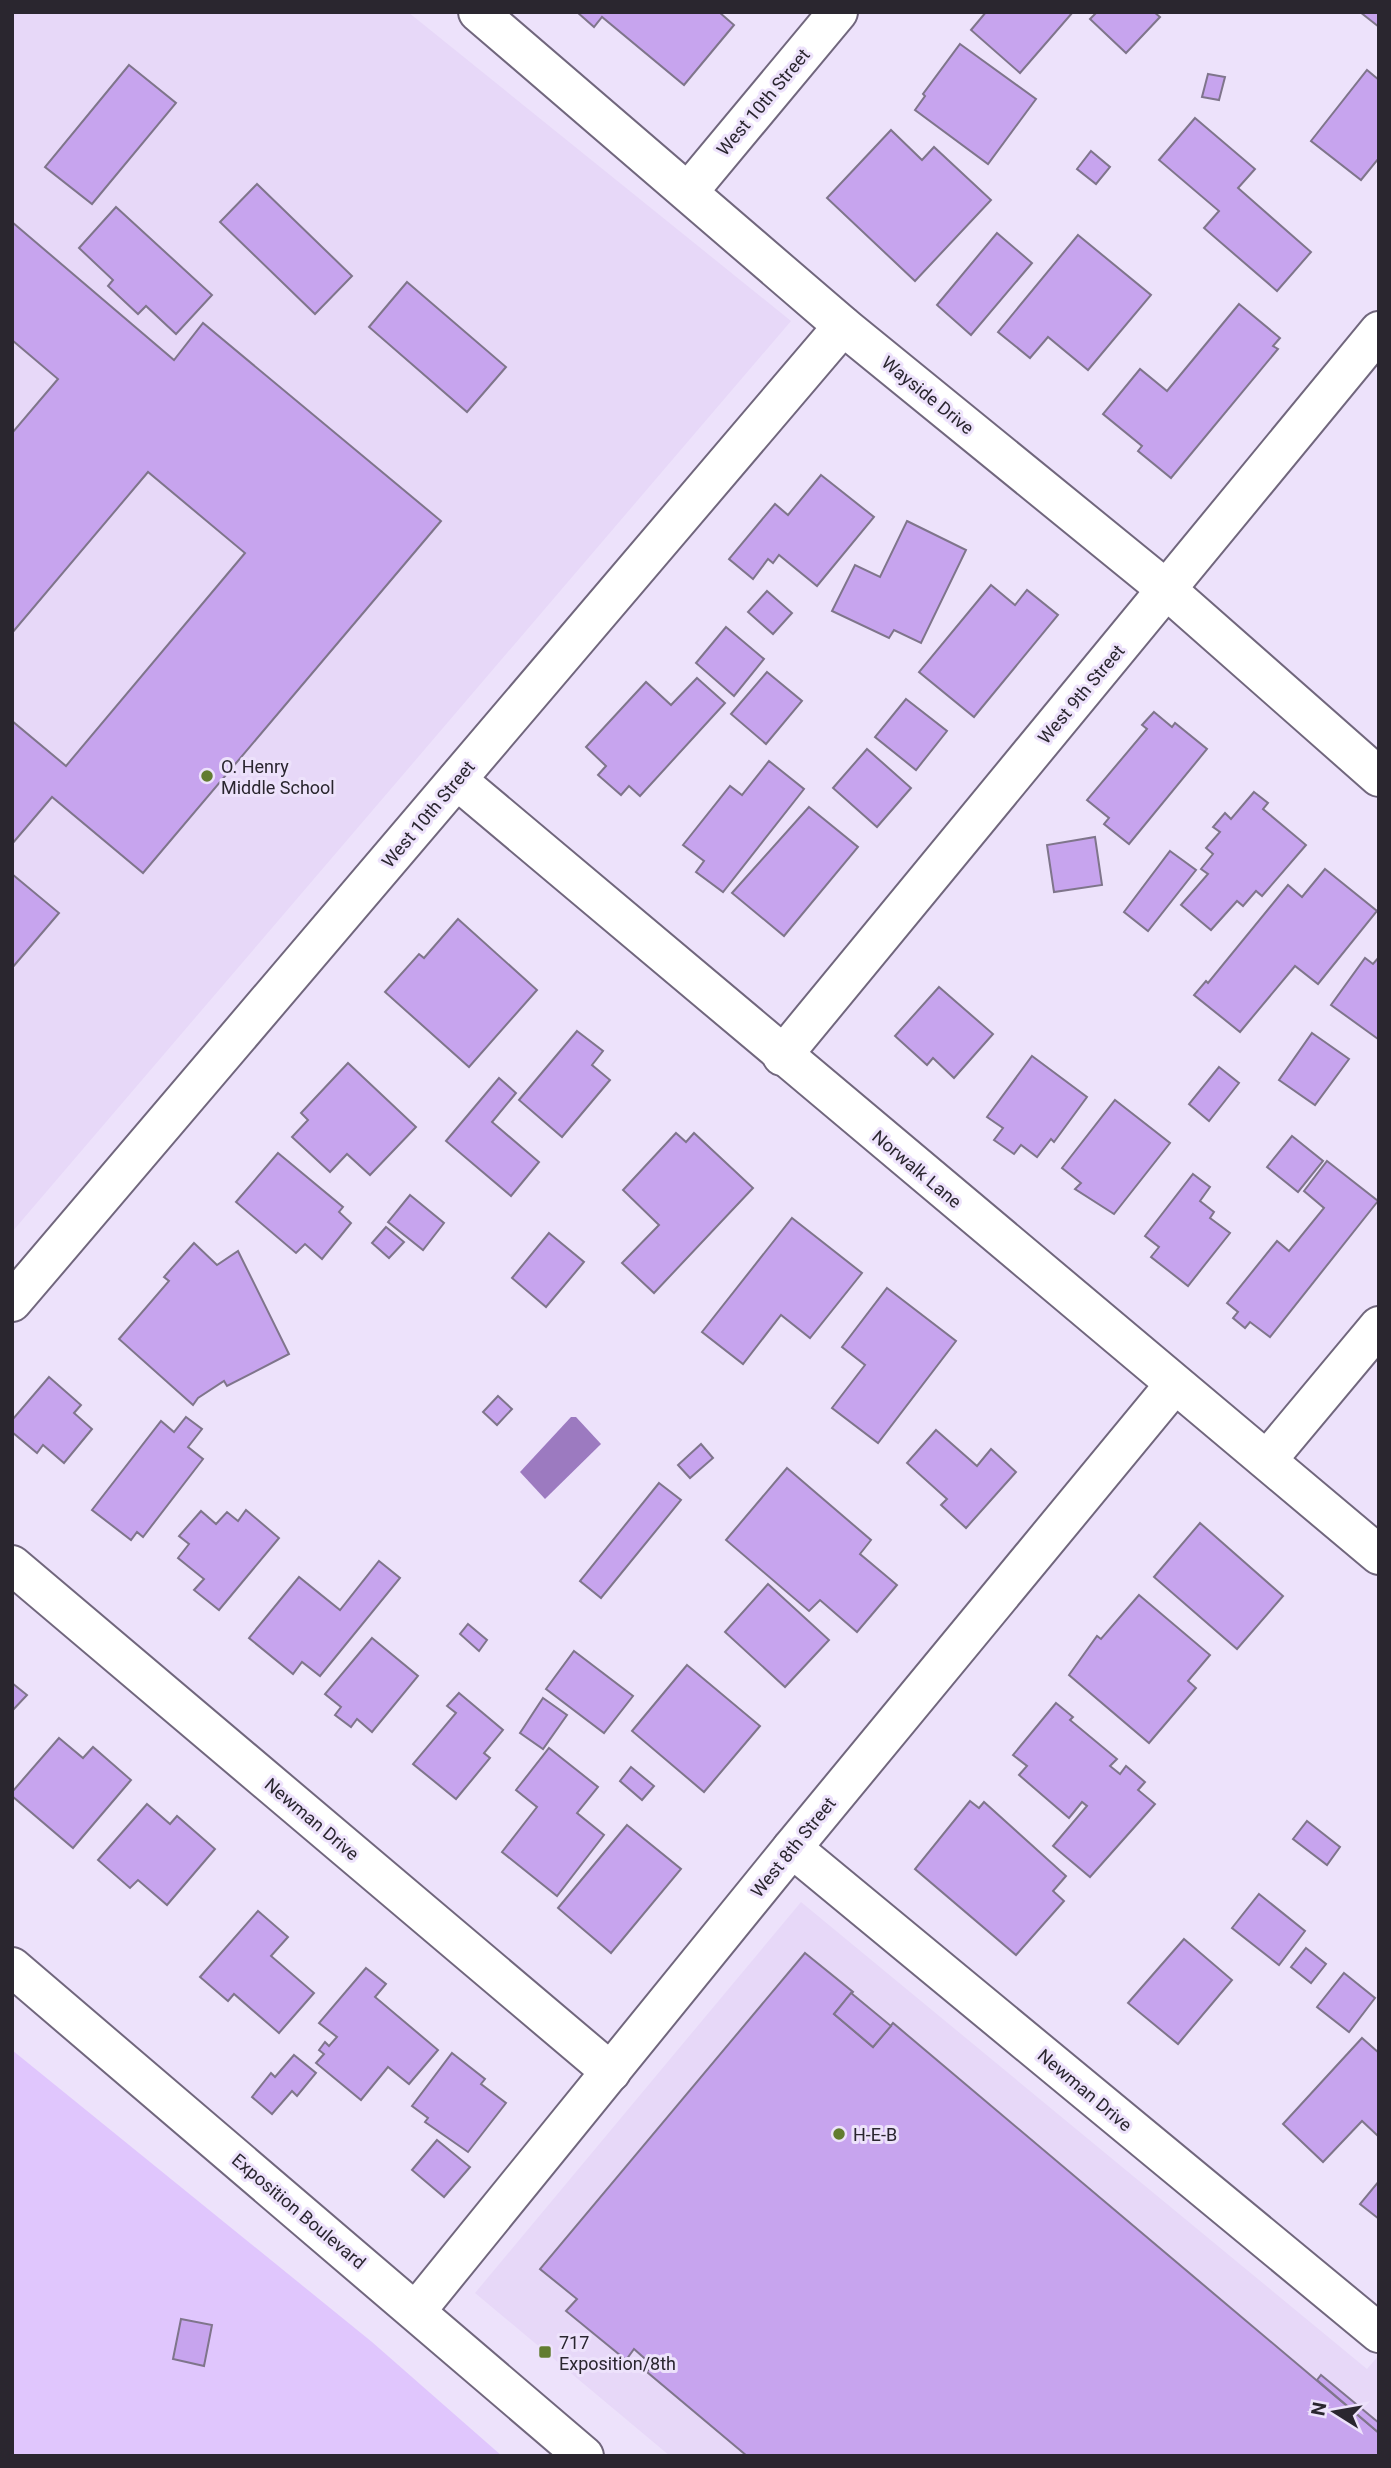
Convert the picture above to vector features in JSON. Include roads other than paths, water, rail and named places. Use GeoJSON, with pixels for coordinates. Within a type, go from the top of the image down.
{"type":"FeatureCollection","features":[{"type":"Feature","properties":{"kind":"street","name":"Wayside Drive"},"geometry":{"type":"LineString","coordinates":[[478,12],[843,326],[1167,590],[1379,777]]}},
{"type":"Feature","properties":{"kind":"street","name":"West 10th Street"},"geometry":{"type":"LineString","coordinates":[[689,191],[838,12]]}},
{"type":"Feature","properties":{"kind":"street","name":"West 10th Street"},"geometry":{"type":"LineString","coordinates":[[12,1302],[843,326]]}},
{"type":"Feature","properties":{"kind":"street","name":"West 9th Street"},"geometry":{"type":"LineString","coordinates":[[782,1056],[1379,331]]}},
{"type":"Feature","properties":{"kind":"street","name":"Norwalk Lane"},"geometry":{"type":"LineString","coordinates":[[457,780],[782,1056],[1379,1555]]}},
{"type":"Feature","properties":{"kind":"street"},"geometry":{"type":"LineString","coordinates":[[1267,1460],[1379,1326]]}},
{"type":"Feature","properties":{"kind":"street","name":"West 8th Street"},"geometry":{"type":"LineString","coordinates":[[416,2311],[792,1847],[1174,1385]]}},
{"type":"Feature","properties":{"kind":"street","name":"Newman Drive"},"geometry":{"type":"LineString","coordinates":[[12,1565],[611,2072]]}},
{"type":"Feature","properties":{"kind":"street","name":"Newman Drive"},"geometry":{"type":"LineString","coordinates":[[792,1847],[1378,2331]]}},
{"type":"Feature","properties":{"kind":"street","name":"Exposition Boulevard"},"geometry":{"type":"LineString","coordinates":[[12,1967],[584,2456]]}},
{"type":"Feature","properties":{"kind":"place","name":"O. Henry Middle School"},"geometry":{"type":"Point","coordinates":[207,776]}},
{"type":"Feature","properties":{"kind":"place","name":"H-E-B"},"geometry":{"type":"Point","coordinates":[839,2134]}},
{"type":"Feature","properties":{"kind":"place","name":"717 Exposition/8th"},"geometry":{"type":"Point","coordinates":[545,2352]}}]}
